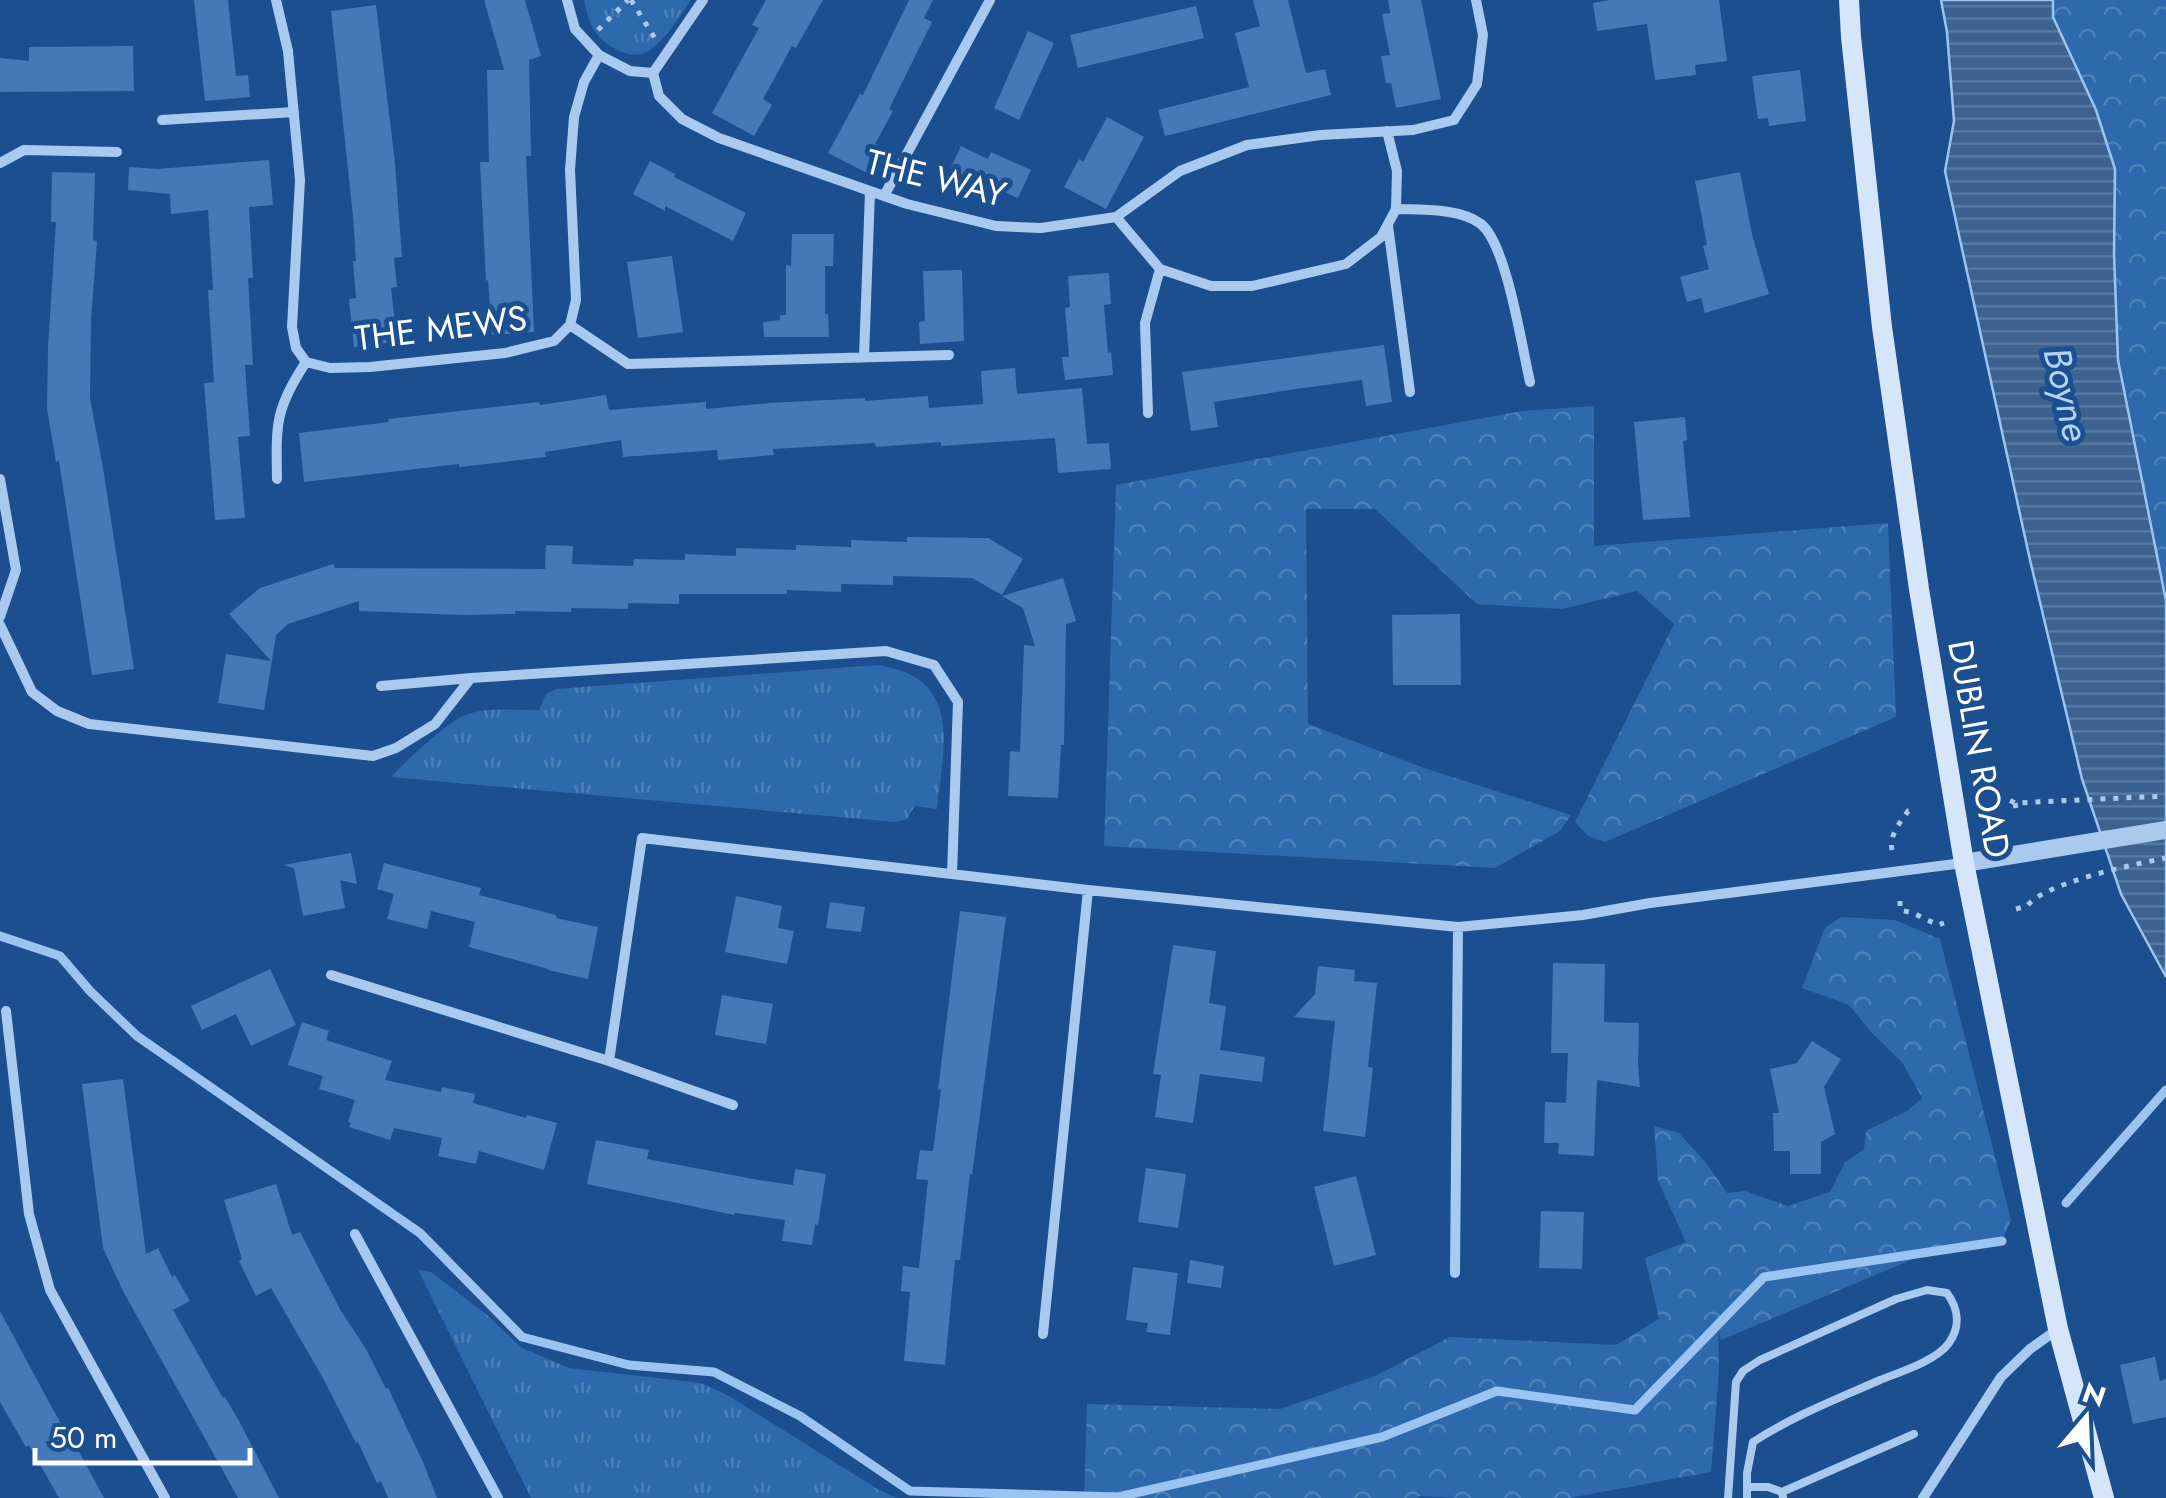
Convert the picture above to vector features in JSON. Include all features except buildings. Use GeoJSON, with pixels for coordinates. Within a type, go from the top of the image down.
{"type":"FeatureCollection","features":[{"type":"Feature","properties":{"kind":"main road","name":"DUBLIN ROAD"},"geometry":{"type":"LineString","coordinates":[[1849,0],[1882,328],[1964,863],[2058,1328],[2104,1498]]}},
{"type":"Feature","properties":{"kind":"street"},"geometry":{"type":"LineString","coordinates":[[276,0],[288,51],[300,180],[292,327],[296,348],[306,362],[288,390],[280,412],[276,434],[278,480]]}},
{"type":"Feature","properties":{"kind":"street"},"geometry":{"type":"LineString","coordinates":[[568,0],[575,29],[599,55],[630,71],[653,73],[703,0]]}},
{"type":"Feature","properties":{"kind":"street"},"geometry":{"type":"LineString","coordinates":[[884,196],[990,0]]}},
{"type":"Feature","properties":{"kind":"street","name":"THE WAY"},"geometry":{"type":"LineString","coordinates":[[653,73],[659,96],[682,119],[719,138],[884,196],[996,226],[1041,228],[1116,217],[1180,171],[1247,145],[1321,135],[1413,130],[1454,120],[1477,84],[1482,35],[1476,0]]}},
{"type":"Feature","properties":{"kind":"street"},"geometry":{"type":"LineString","coordinates":[[570,325],[576,300],[570,170],[574,117],[584,82],[599,55]]}},
{"type":"Feature","properties":{"kind":"street"},"geometry":{"type":"LineString","coordinates":[[162,120],[294,112]]}},
{"type":"Feature","properties":{"kind":"street"},"geometry":{"type":"LineString","coordinates":[[1116,217],[1160,269],[1211,286],[1252,286],[1346,264],[1382,237],[1396,210],[1398,172],[1387,131]]}},
{"type":"Feature","properties":{"kind":"street"},"geometry":{"type":"LineString","coordinates":[[0,163],[24,150],[117,152]]}},
{"type":"Feature","properties":{"kind":"street"},"geometry":{"type":"LineString","coordinates":[[864,358],[870,192]]}},
{"type":"Feature","properties":{"kind":"street"},"geometry":{"type":"LineString","coordinates":[[1396,210],[1449,211],[1482,225],[1504,262],[1530,382]]}},
{"type":"Feature","properties":{"kind":"street"},"geometry":{"type":"LineString","coordinates":[[1388,226],[1410,392]]}},
{"type":"Feature","properties":{"kind":"street"},"geometry":{"type":"LineString","coordinates":[[1148,413],[1146,323],[1160,269]]}},
{"type":"Feature","properties":{"kind":"street","name":"THE MEWS"},"geometry":{"type":"LineString","coordinates":[[306,362],[330,368],[370,367],[505,353],[554,340],[570,325],[628,364],[949,355]]}},
{"type":"Feature","properties":{"kind":"street"},"geometry":{"type":"LineString","coordinates":[[0,480],[16,570],[0,618]]}},
{"type":"Feature","properties":{"kind":"street"},"geometry":{"type":"LineString","coordinates":[[0,625],[32,692],[57,711],[89,724],[354,754],[373,756],[396,748],[435,724],[471,678]]}},
{"type":"Feature","properties":{"kind":"street"},"geometry":{"type":"LineString","coordinates":[[381,686],[886,651],[934,665],[958,702],[952,874]]}},
{"type":"Feature","properties":{"kind":"street"},"geometry":{"type":"LineString","coordinates":[[609,1061],[642,838],[1088,890],[1458,927],[1584,915],[1964,863],[2166,830]]}},
{"type":"Feature","properties":{"kind":"street"},"geometry":{"type":"LineString","coordinates":[[1042,1334],[1088,890]]}},
{"type":"Feature","properties":{"kind":"street"},"geometry":{"type":"LineString","coordinates":[[1455,1273],[1458,927]]}},
{"type":"Feature","properties":{"kind":"street"},"geometry":{"type":"LineString","coordinates":[[331,975],[609,1061],[733,1105]]}},
{"type":"Feature","properties":{"kind":"street"},"geometry":{"type":"LineString","coordinates":[[6,1011],[30,1214],[50,1290],[164,1498]]}},
{"type":"Feature","properties":{"kind":"street"},"geometry":{"type":"LineString","coordinates":[[354,1234],[498,1498]]}},
{"type":"Feature","properties":{"kind":"street"},"geometry":{"type":"LineString","coordinates":[[1923,1498],[2000,1377],[2058,1328]]}},
{"type":"Feature","properties":{"kind":"lane"},"geometry":{"type":"LineString","coordinates":[[1728,1498],[1736,1382],[1742,1371],[1896,1299],[1927,1290],[1947,1293],[1958,1317],[1948,1343],[1927,1360],[1778,1425],[1753,1442],[1747,1498]]}},
{"type":"Feature","properties":{"kind":"lane"},"geometry":{"type":"LineString","coordinates":[[1747,1488],[1768,1487],[1783,1495],[1914,1434]]}},
{"type":"Feature","properties":{"kind":"path"},"geometry":{"type":"LineString","coordinates":[[586,42],[630,0],[665,56]]}},
{"type":"Feature","properties":{"kind":"path"},"geometry":{"type":"LineString","coordinates":[[1998,798],[2015,803],[2166,796]]}},
{"type":"Feature","properties":{"kind":"path"},"geometry":{"type":"LineString","coordinates":[[2015,803],[2017,814]]}},
{"type":"Feature","properties":{"kind":"path"},"geometry":{"type":"LineString","coordinates":[[1892,850],[1890,842],[1895,831],[1908,811],[1915,811]]}},
{"type":"Feature","properties":{"kind":"path"},"geometry":{"type":"LineString","coordinates":[[2016,909],[2068,883],[2166,858]]}},
{"type":"Feature","properties":{"kind":"path"},"geometry":{"type":"LineString","coordinates":[[2029,890],[2033,899]]}},
{"type":"Feature","properties":{"kind":"path"},"geometry":{"type":"LineString","coordinates":[[1900,902],[1900,910],[1938,925],[1944,923]]}},
{"type":"Feature","properties":{"kind":"green space"},"geometry":{"type":"Polygon","coordinates":[[[584,0],[691,0],[662,40],[643,54],[635,55],[611,47],[599,36],[584,0]]]}},
{"type":"Feature","properties":{"kind":"green space"},"geometry":{"type":"Polygon","coordinates":[[[2053,0],[2166,0],[2166,601],[2118,360],[2115,169],[2096,110],[2053,17],[2053,0]]]}},
{"type":"Feature","properties":{"kind":"green space"},"geometry":{"type":"Polygon","coordinates":[[[1594,406],[1594,546],[1888,523],[1896,717],[1605,842],[1588,836],[1575,822],[1674,624],[1637,591],[1562,609],[1477,604],[1375,509],[1306,509],[1308,724],[1424,768],[1571,815],[1560,831],[1495,868],[1104,846],[1116,485],[1522,411],[1594,406]]]}},
{"type":"Feature","properties":{"kind":"green space"},"geometry":{"type":"Polygon","coordinates":[[[879,665],[905,672],[925,685],[935,699],[944,734],[937,809],[915,806],[907,819],[895,822],[391,777],[458,719],[483,711],[539,710],[546,694],[556,689],[879,665]]]}},
{"type":"Feature","properties":{"kind":"green space"},"geometry":{"type":"Polygon","coordinates":[[[1841,917],[1895,920],[1940,939],[2011,1220],[2002,1241],[1918,1257],[1721,1340],[1718,1329],[1719,1370],[1711,1472],[1569,1498],[1084,1498],[1087,1404],[1280,1409],[1375,1376],[1450,1337],[1616,1345],[1659,1319],[1645,1258],[1686,1242],[1658,1181],[1654,1126],[1679,1133],[1727,1193],[1745,1191],[1788,1206],[1830,1192],[1845,1162],[1864,1149],[1866,1131],[1907,1111],[1922,1098],[1902,1062],[1849,1005],[1802,988],[1825,928],[1841,917]]]}},
{"type":"Feature","properties":{"kind":"green space"},"geometry":{"type":"Polygon","coordinates":[[[418,1270],[431,1272],[522,1348],[569,1368],[701,1383],[897,1498],[531,1498],[418,1270]]]}},
{"type":"Feature","properties":{"kind":"water","name":"Boyne"},"geometry":{"type":"Polygon","coordinates":[[[1941,0],[2053,0],[2053,17],[2096,110],[2115,169],[2118,360],[2166,601],[2166,977],[2121,894],[2082,779],[2030,560],[1945,171],[1954,121],[1941,0]]]}},
{"type":"Feature","properties":{"kind":"waterway"},"geometry":{"type":"LineString","coordinates":[[0,936],[60,956],[137,1036],[420,1233],[522,1337],[629,1365],[714,1372],[800,1416],[910,1491],[1118,1497],[1382,1437],[1497,1391],[1635,1410],[1764,1277],[2002,1241]]}},
{"type":"Feature","properties":{"kind":"waterway"},"geometry":{"type":"LineString","coordinates":[[2066,1203],[2166,1090]]}}]}
